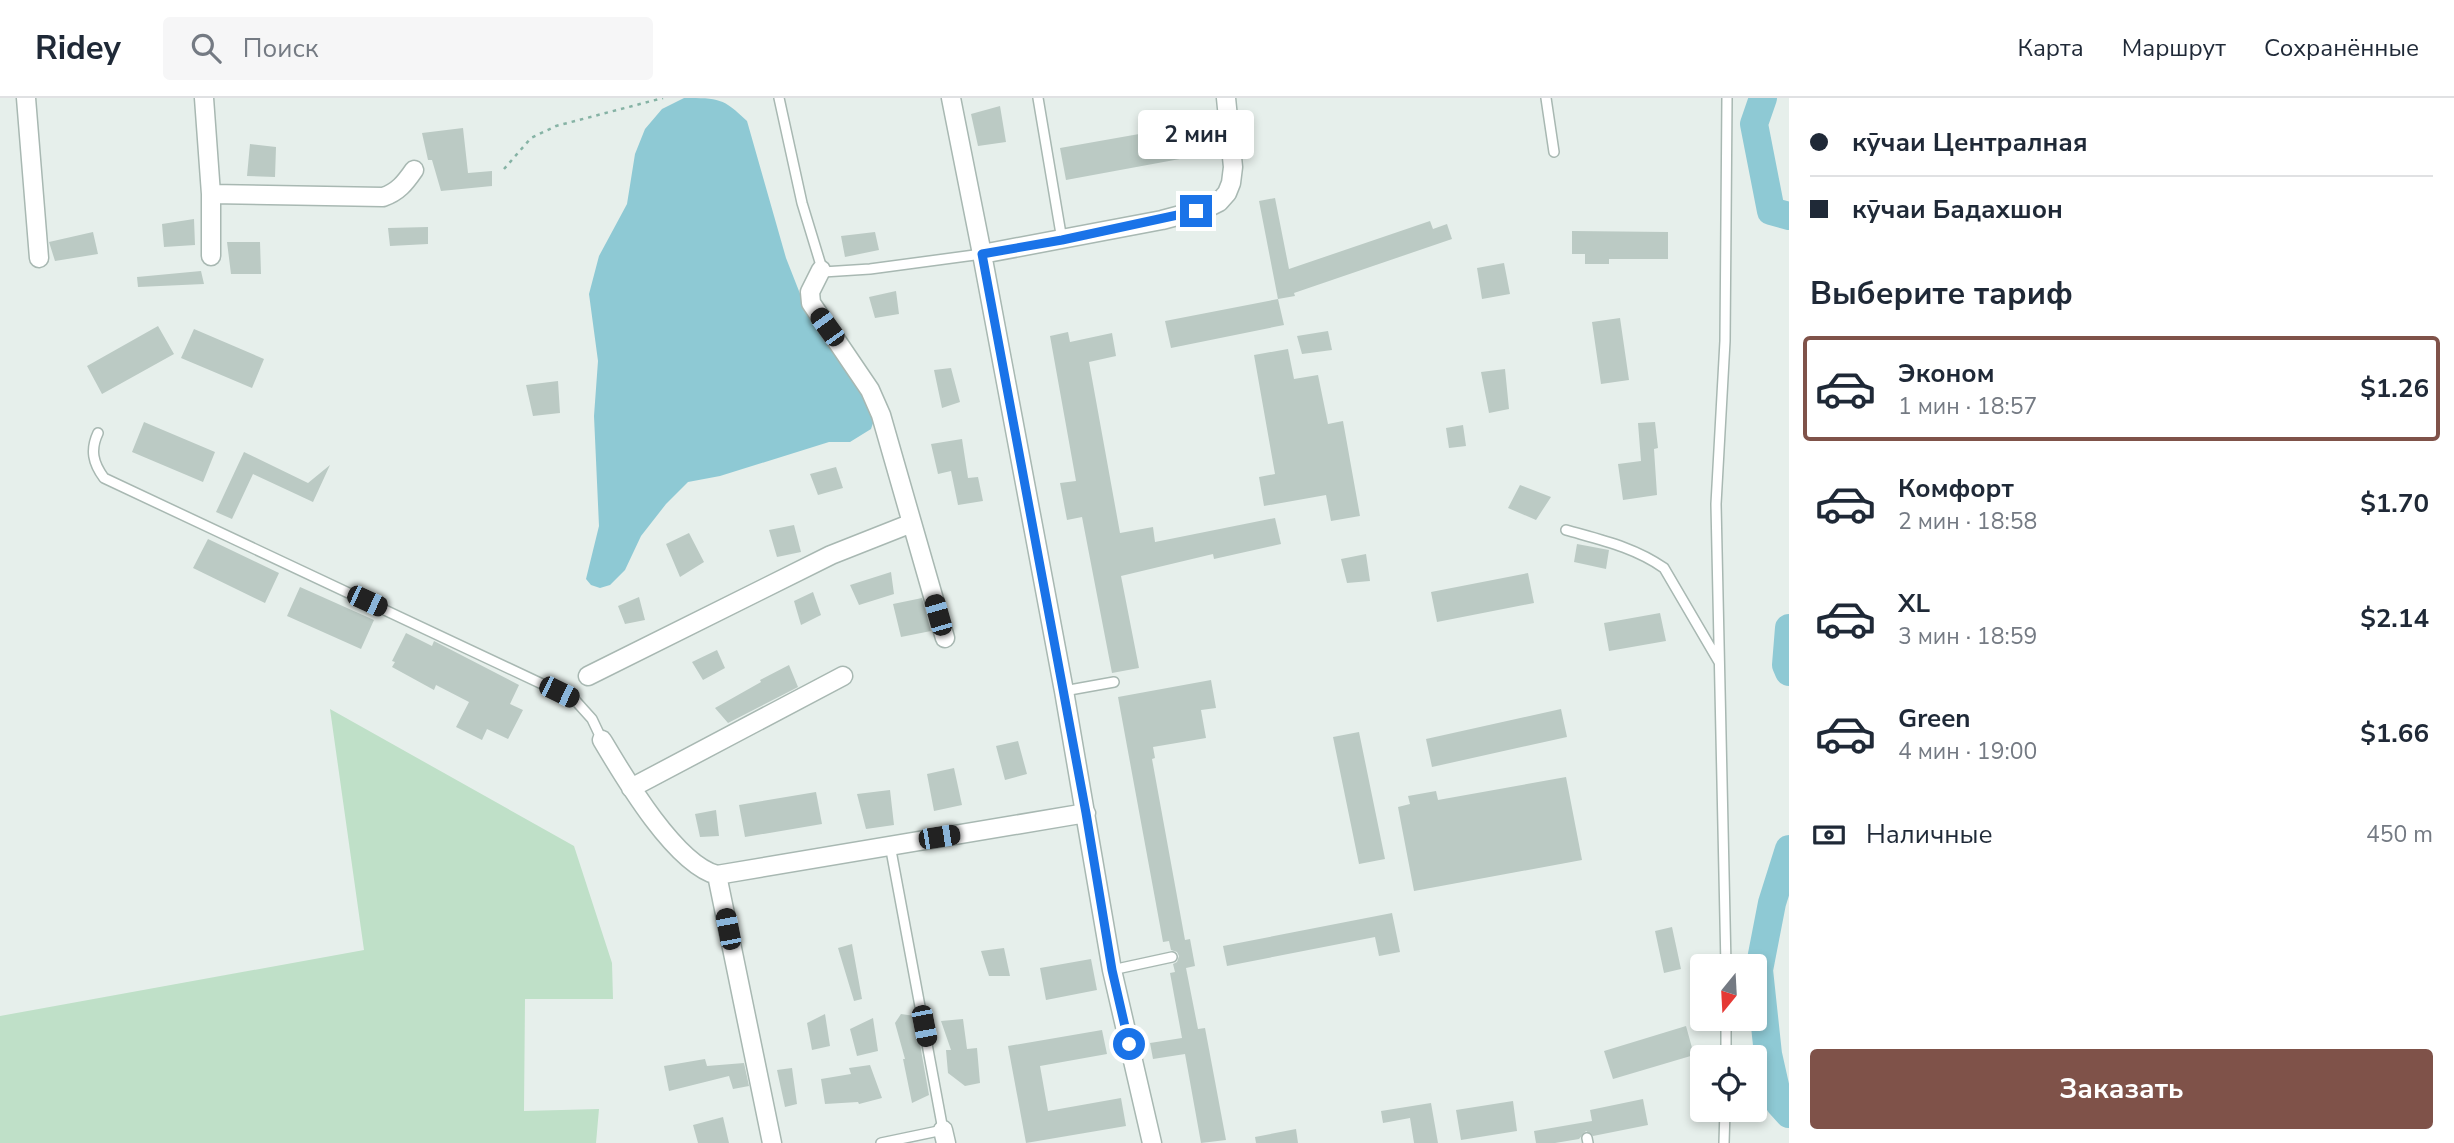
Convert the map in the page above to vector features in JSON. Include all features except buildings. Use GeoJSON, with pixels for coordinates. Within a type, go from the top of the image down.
{"type":"FeatureCollection","features":[{"type":"Feature","properties":{"kind":"street"},"geometry":{"type":"LineString","coordinates":[[26,98],[39,258]]}},
{"type":"Feature","properties":{"kind":"street"},"geometry":{"type":"LineString","coordinates":[[204,98],[211,194],[211,257]]}},
{"type":"Feature","properties":{"kind":"street"},"geometry":{"type":"LineString","coordinates":[[951,98],[1064,691],[1112,970],[1152,1143]]}},
{"type":"Feature","properties":{"kind":"street"},"geometry":{"type":"LineString","coordinates":[[982,254],[1162,220],[1207,208],[1219,202],[1227,193],[1233,167],[1226,98]]}},
{"type":"Feature","properties":{"kind":"street"},"geometry":{"type":"LineString","coordinates":[[211,194],[383,197],[402,186],[414,170]]}},
{"type":"Feature","properties":{"kind":"street"},"geometry":{"type":"LineString","coordinates":[[821,270],[810,292],[811,303],[870,390],[881,415],[944,638]]}},
{"type":"Feature","properties":{"kind":"street"},"geometry":{"type":"LineString","coordinates":[[588,676],[831,555],[912,523]]}},
{"type":"Feature","properties":{"kind":"street"},"geometry":{"type":"LineString","coordinates":[[631,788],[843,676]]}},
{"type":"Feature","properties":{"kind":"street"},"geometry":{"type":"LineString","coordinates":[[601,740],[639,801],[688,859],[705,872],[717,875],[1086,813]]}},
{"type":"Feature","properties":{"kind":"street"},"geometry":{"type":"LineString","coordinates":[[717,875],[772,1143]]}},
{"type":"Feature","properties":{"kind":"lane"},"geometry":{"type":"LineString","coordinates":[[779,98],[802,203],[821,270],[829,274],[870,270],[982,254]]}},
{"type":"Feature","properties":{"kind":"lane"},"geometry":{"type":"LineString","coordinates":[[1038,98],[1062,240]]}},
{"type":"Feature","properties":{"kind":"lane"},"geometry":{"type":"LineString","coordinates":[[1546,98],[1554,152]]}},
{"type":"Feature","properties":{"kind":"lane"},"geometry":{"type":"LineString","coordinates":[[1726,954],[1716,504],[1725,341],[1727,98]]}},
{"type":"Feature","properties":{"kind":"lane"},"geometry":{"type":"LineString","coordinates":[[98,433],[92,451],[98,470],[104,478],[573,699],[592,719],[601,740]]}},
{"type":"Feature","properties":{"kind":"lane"},"geometry":{"type":"LineString","coordinates":[[1566,530],[1620,545],[1651,558],[1664,568],[1720,664]]}},
{"type":"Feature","properties":{"kind":"lane"},"geometry":{"type":"LineString","coordinates":[[1064,691],[1114,682]]}},
{"type":"Feature","properties":{"kind":"lane"},"geometry":{"type":"LineString","coordinates":[[881,1143],[945,1136],[890,845]]}},
{"type":"Feature","properties":{"kind":"lane"},"geometry":{"type":"LineString","coordinates":[[1112,970],[1172,957]]}},
{"type":"Feature","properties":{"kind":"lane"},"geometry":{"type":"LineString","coordinates":[[1724,1143],[1725,1122]]}},
{"type":"Feature","properties":{"kind":"path"},"geometry":{"type":"LineString","coordinates":[[504,169],[531,138],[556,126],[663,98]]}},
{"type":"Feature","properties":{"kind":"green space"},"geometry":{"type":"Polygon","coordinates":[[[330,709],[574,846],[612,963],[613,999],[525,999],[524,1111],[599,1109],[596,1143],[0,1143],[0,1016],[364,950],[330,709]]]}},
{"type":"Feature","properties":{"kind":"water"},"geometry":{"type":"Polygon","coordinates":[[[684,98],[720,101],[747,121],[786,258],[806,309],[877,411],[871,429],[850,442],[829,442],[720,476],[688,482],[666,504],[641,536],[625,570],[610,585],[600,588],[591,585],[586,579],[599,526],[594,416],[598,361],[589,294],[599,256],[627,204],[635,154],[645,129],[662,109],[684,98]]]}},
{"type":"Feature","properties":{"kind":"waterway"},"geometry":{"type":"LineString","coordinates":[[1763,98],[1754,124],[1771,211],[1789,216]]}},
{"type":"Feature","properties":{"kind":"waterway"},"geometry":{"type":"LineString","coordinates":[[1789,628],[1786,665],[1789,672]]}},
{"type":"Feature","properties":{"kind":"waterway"},"geometry":{"type":"LineString","coordinates":[[1789,849],[1772,903],[1759,970],[1768,1054],[1779,1103],[1789,1114]]}},
{"type":"Feature","properties":{"kind":"route"},"geometry":{"type":"LineString","coordinates":[[1129,1044],[1112,970],[1086,813],[982,254],[1162,220],[1196,211]]}}]}
